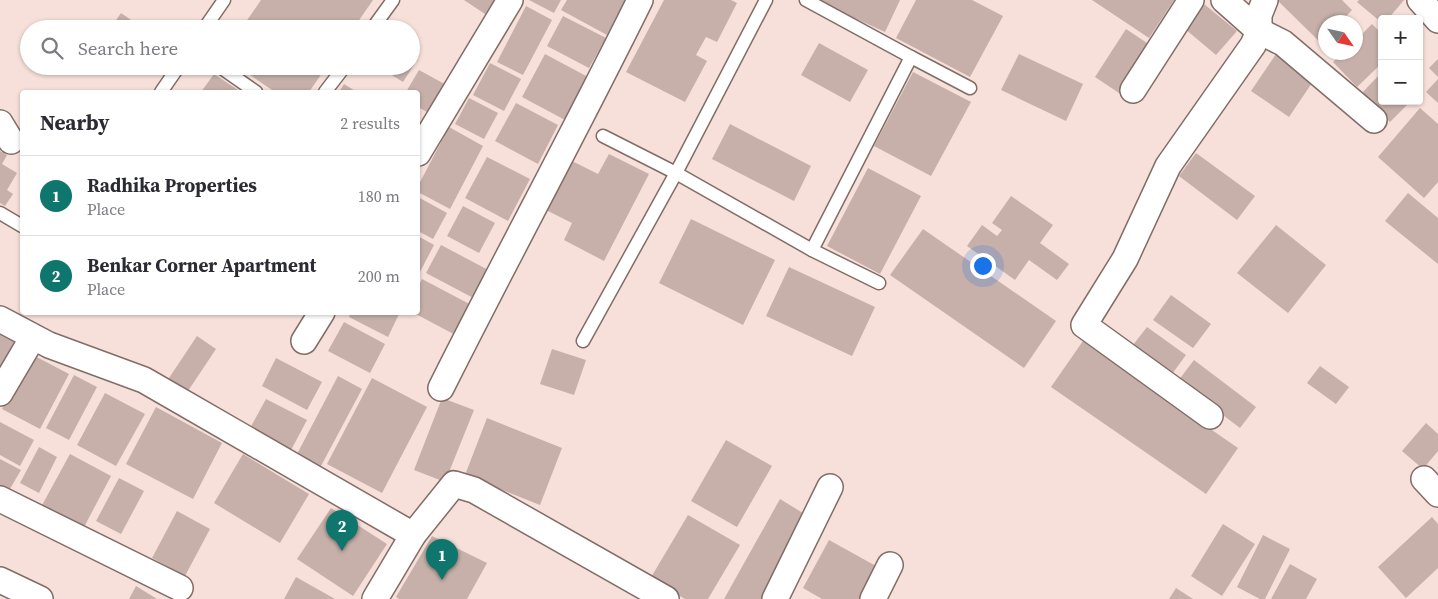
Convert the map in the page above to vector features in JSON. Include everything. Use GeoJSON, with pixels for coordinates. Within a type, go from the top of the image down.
{"type":"FeatureCollection","features":[{"type":"Feature","properties":{"kind":"street"},"geometry":{"type":"LineString","coordinates":[[420,150],[510,0]]}},
{"type":"Feature","properties":{"kind":"street"},"geometry":{"type":"LineString","coordinates":[[441,388],[511,248],[582,117],[640,0]]}},
{"type":"Feature","properties":{"kind":"street"},"geometry":{"type":"LineString","coordinates":[[1133,90],[1192,0]]}},
{"type":"Feature","properties":{"kind":"street"},"geometry":{"type":"LineString","coordinates":[[1224,0],[1259,31],[1283,43],[1374,120]]}},
{"type":"Feature","properties":{"kind":"street"},"geometry":{"type":"LineString","coordinates":[[1210,416],[1084,325],[1125,260],[1168,166],[1253,45],[1259,31],[1259,15],[1264,0]]}},
{"type":"Feature","properties":{"kind":"street"},"geometry":{"type":"LineString","coordinates":[[1420,0],[1438,20]]}},
{"type":"Feature","properties":{"kind":"street"},"geometry":{"type":"LineString","coordinates":[[304,341],[320,315]]}},
{"type":"Feature","properties":{"kind":"street"},"geometry":{"type":"LineString","coordinates":[[0,319],[49,345],[144,380],[413,535]]}},
{"type":"Feature","properties":{"kind":"street"},"geometry":{"type":"LineString","coordinates":[[0,393],[33,337]]}},
{"type":"Feature","properties":{"kind":"street"},"geometry":{"type":"LineString","coordinates":[[375,599],[413,535],[454,484],[474,490],[666,599]]}},
{"type":"Feature","properties":{"kind":"street"},"geometry":{"type":"LineString","coordinates":[[775,599],[830,487]]}},
{"type":"Feature","properties":{"kind":"street"},"geometry":{"type":"LineString","coordinates":[[0,499],[180,588]]}},
{"type":"Feature","properties":{"kind":"street"},"geometry":{"type":"LineString","coordinates":[[873,599],[890,565]]}},
{"type":"Feature","properties":{"kind":"street"},"geometry":{"type":"LineString","coordinates":[[0,580],[40,599]]}},
{"type":"Feature","properties":{"kind":"lane"},"geometry":{"type":"LineString","coordinates":[[210,20],[224,0]]}},
{"type":"Feature","properties":{"kind":"lane"},"geometry":{"type":"LineString","coordinates":[[379,20],[393,0]]}},
{"type":"Feature","properties":{"kind":"lane"},"geometry":{"type":"LineString","coordinates":[[583,341],[676,173],[766,0]]}},
{"type":"Feature","properties":{"kind":"lane"},"geometry":{"type":"LineString","coordinates":[[806,0],[970,88]]}},
{"type":"Feature","properties":{"kind":"lane"},"geometry":{"type":"LineString","coordinates":[[812,250],[911,57]]}},
{"type":"Feature","properties":{"kind":"lane"},"geometry":{"type":"LineString","coordinates":[[162,90],[173,75]]}},
{"type":"Feature","properties":{"kind":"lane"},"geometry":{"type":"LineString","coordinates":[[232,75],[253,90]]}},
{"type":"Feature","properties":{"kind":"lane"},"geometry":{"type":"LineString","coordinates":[[327,90],[338,75]]}},
{"type":"Feature","properties":{"kind":"lane"},"geometry":{"type":"LineString","coordinates":[[603,136],[676,173],[812,250],[879,283]]}},
{"type":"Feature","properties":{"kind":"lane"},"geometry":{"type":"LineString","coordinates":[[0,213],[20,225]]}},
{"type":"Feature","properties":{"kind":"building"},"geometry":{"type":"Polygon","coordinates":[[[261,0],[373,0],[359,20],[247,20],[261,0]]]}},
{"type":"Feature","properties":{"kind":"building"},"geometry":{"type":"Polygon","coordinates":[[[464,0],[498,0],[488,16],[464,0]]]}},
{"type":"Feature","properties":{"kind":"building"},"geometry":{"type":"Polygon","coordinates":[[[529,0],[561,0],[554,13],[529,0]]]}},
{"type":"Feature","properties":{"kind":"building"},"geometry":{"type":"Polygon","coordinates":[[[567,0],[625,0],[607,35],[561,10],[567,0]]]}},
{"type":"Feature","properties":{"kind":"building"},"geometry":{"type":"Polygon","coordinates":[[[664,0],[731,0],[737,3],[717,42],[706,37],[696,55],[707,61],[685,102],[626,72],[664,0]]]}},
{"type":"Feature","properties":{"kind":"building"},"geometry":{"type":"Polygon","coordinates":[[[815,0],[900,0],[885,32],[815,0]]]}},
{"type":"Feature","properties":{"kind":"building"},"geometry":{"type":"Polygon","coordinates":[[[916,0],[972,0],[1003,16],[970,77],[896,38],[916,0]]]}},
{"type":"Feature","properties":{"kind":"building"},"geometry":{"type":"Polygon","coordinates":[[[1092,0],[1174,0],[1149,38],[1092,0]]]}},
{"type":"Feature","properties":{"kind":"building"},"geometry":{"type":"Polygon","coordinates":[[[1199,0],[1237,31],[1216,55],[1178,23],[1199,0]]]}},
{"type":"Feature","properties":{"kind":"building"},"geometry":{"type":"Polygon","coordinates":[[[1277,0],[1342,0],[1352,10],[1347,15],[1318,15],[1318,40],[1277,0]]]}},
{"type":"Feature","properties":{"kind":"building"},"geometry":{"type":"Polygon","coordinates":[[[1359,0],[1404,0],[1391,15],[1378,15],[1378,20],[1357,2],[1359,0]]]}},
{"type":"Feature","properties":{"kind":"building"},"geometry":{"type":"Polygon","coordinates":[[[526,6],[552,20],[523,75],[497,62],[526,6]]]}},
{"type":"Feature","properties":{"kind":"building"},"geometry":{"type":"Polygon","coordinates":[[[121,13],[131,20],[116,20],[121,13]]]}},
{"type":"Feature","properties":{"kind":"building"},"geometry":{"type":"Polygon","coordinates":[[[563,16],[606,38],[589,68],[547,46],[563,16]]]}},
{"type":"Feature","properties":{"kind":"building"},"geometry":{"type":"Polygon","coordinates":[[[1372,24],[1378,30],[1378,67],[1357,87],[1333,62],[1335,60],[1363,60],[1363,33],[1372,24]]]}},
{"type":"Feature","properties":{"kind":"building"},"geometry":{"type":"Polygon","coordinates":[[[1126,29],[1153,47],[1122,95],[1095,77],[1126,29]]]}},
{"type":"Feature","properties":{"kind":"building"},"geometry":{"type":"Polygon","coordinates":[[[819,43],[868,70],[850,102],[801,75],[819,43]]]}},
{"type":"Feature","properties":{"kind":"building"},"geometry":{"type":"Polygon","coordinates":[[[545,54],[588,77],[565,120],[522,97],[545,54]]]}},
{"type":"Feature","properties":{"kind":"building"},"geometry":{"type":"Polygon","coordinates":[[[1019,54],[1083,84],[1066,121],[1001,90],[1019,54]]]}},
{"type":"Feature","properties":{"kind":"building"},"geometry":{"type":"Polygon","coordinates":[[[1276,54],[1314,80],[1289,117],[1251,91],[1276,54]]]}},
{"type":"Feature","properties":{"kind":"building"},"geometry":{"type":"Polygon","coordinates":[[[1438,59],[1438,77],[1429,68],[1438,59]]]}},
{"type":"Feature","properties":{"kind":"building"},"geometry":{"type":"Polygon","coordinates":[[[490,63],[521,79],[504,111],[473,95],[490,63]]]}},
{"type":"Feature","properties":{"kind":"building"},"geometry":{"type":"Polygon","coordinates":[[[420,71],[450,87],[434,116],[420,108],[420,90],[407,90],[416,75],[420,75],[420,71]]]}},
{"type":"Feature","properties":{"kind":"building"},"geometry":{"type":"Polygon","coordinates":[[[913,72],[971,102],[931,176],[874,146],[913,72]]]}},
{"type":"Feature","properties":{"kind":"building"},"geometry":{"type":"Polygon","coordinates":[[[213,75],[216,75],[238,90],[202,90],[213,75]]]}},
{"type":"Feature","properties":{"kind":"building"},"geometry":{"type":"Polygon","coordinates":[[[250,75],[321,75],[310,90],[272,90],[250,75]]]}},
{"type":"Feature","properties":{"kind":"building"},"geometry":{"type":"Polygon","coordinates":[[[392,75],[408,75],[403,82],[392,75]]]}},
{"type":"Feature","properties":{"kind":"building"},"geometry":{"type":"Polygon","coordinates":[[[1378,76],[1378,105],[1407,105],[1390,122],[1361,94],[1378,76]]]}},
{"type":"Feature","properties":{"kind":"building"},"geometry":{"type":"Polygon","coordinates":[[[1438,79],[1438,103],[1426,92],[1438,79]]]}},
{"type":"Feature","properties":{"kind":"building"},"geometry":{"type":"Polygon","coordinates":[[[344,84],[354,90],[340,90],[344,84]]]}},
{"type":"Feature","properties":{"kind":"building"},"geometry":{"type":"Polygon","coordinates":[[[469,98],[498,113],[484,139],[455,124],[469,98]]]}},
{"type":"Feature","properties":{"kind":"building"},"geometry":{"type":"Polygon","coordinates":[[[516,103],[558,125],[538,164],[495,141],[516,103]]]}},
{"type":"Feature","properties":{"kind":"building"},"geometry":{"type":"Polygon","coordinates":[[[1420,108],[1438,124],[1438,182],[1424,198],[1378,157],[1420,108]]]}},
{"type":"Feature","properties":{"kind":"building"},"geometry":{"type":"Polygon","coordinates":[[[730,124],[811,166],[794,201],[712,159],[730,124]]]}},
{"type":"Feature","properties":{"kind":"building"},"geometry":{"type":"Polygon","coordinates":[[[449,127],[483,146],[450,209],[420,193],[420,182],[449,127]]]}},
{"type":"Feature","properties":{"kind":"building"},"geometry":{"type":"Polygon","coordinates":[[[0,151],[7,155],[2,164],[17,173],[7,190],[13,194],[5,206],[0,203],[0,151]]]}},
{"type":"Feature","properties":{"kind":"building"},"geometry":{"type":"Polygon","coordinates":[[[1196,153],[1255,196],[1237,220],[1179,176],[1196,153]]]}},
{"type":"Feature","properties":{"kind":"building"},"geometry":{"type":"Polygon","coordinates":[[[609,154],[649,174],[604,261],[564,240],[572,223],[546,210],[572,161],[598,174],[609,154]]]}},
{"type":"Feature","properties":{"kind":"building"},"geometry":{"type":"Polygon","coordinates":[[[487,157],[530,179],[508,221],[465,198],[487,157]]]}},
{"type":"Feature","properties":{"kind":"building"},"geometry":{"type":"Polygon","coordinates":[[[868,168],[921,196],[880,274],[827,246],[868,168]]]}},
{"type":"Feature","properties":{"kind":"building"},"geometry":{"type":"Polygon","coordinates":[[[1408,193],[1438,218],[1438,264],[1385,221],[1408,193]]]}},
{"type":"Feature","properties":{"kind":"building"},"geometry":{"type":"Polygon","coordinates":[[[1011,196],[1053,225],[1040,243],[1069,264],[1057,280],[1029,260],[1015,280],[967,246],[982,225],[997,236],[1002,230],[992,223],[1011,196]]]}},
{"type":"Feature","properties":{"kind":"building"},"geometry":{"type":"Polygon","coordinates":[[[420,198],[447,213],[433,239],[420,232],[420,198]]]}},
{"type":"Feature","properties":{"kind":"building"},"geometry":{"type":"Polygon","coordinates":[[[463,206],[495,223],[479,253],[447,236],[463,206]]]}},
{"type":"Feature","properties":{"kind":"building"},"geometry":{"type":"Polygon","coordinates":[[[691,219],[775,260],[743,325],[659,283],[691,219]]]}},
{"type":"Feature","properties":{"kind":"building"},"geometry":{"type":"Polygon","coordinates":[[[1276,225],[1326,265],[1288,313],[1237,273],[1276,225]]]}},
{"type":"Feature","properties":{"kind":"building"},"geometry":{"type":"Polygon","coordinates":[[[923,229],[1056,321],[1024,368],[890,275],[923,229]]]}},
{"type":"Feature","properties":{"kind":"building"},"geometry":{"type":"Polygon","coordinates":[[[420,237],[434,245],[420,272],[420,237]]]}},
{"type":"Feature","properties":{"kind":"building"},"geometry":{"type":"Polygon","coordinates":[[[441,245],[494,273],[479,301],[426,273],[441,245]]]}},
{"type":"Feature","properties":{"kind":"building"},"geometry":{"type":"Polygon","coordinates":[[[789,267],[875,307],[852,356],[766,316],[789,267]]]}},
{"type":"Feature","properties":{"kind":"building"},"geometry":{"type":"Polygon","coordinates":[[[422,279],[477,308],[461,338],[418,315],[420,315],[420,283],[422,279]]]}},
{"type":"Feature","properties":{"kind":"building"},"geometry":{"type":"Polygon","coordinates":[[[1171,295],[1211,324],[1193,348],[1153,320],[1171,295]]]}},
{"type":"Feature","properties":{"kind":"building"},"geometry":{"type":"Polygon","coordinates":[[[350,315],[399,315],[388,337],[349,317],[350,315]]]}},
{"type":"Feature","properties":{"kind":"building"},"geometry":{"type":"Polygon","coordinates":[[[344,322],[385,344],[370,373],[328,351],[344,322]]]}},
{"type":"Feature","properties":{"kind":"building"},"geometry":{"type":"Polygon","coordinates":[[[1147,327],[1186,355],[1172,374],[1133,345],[1147,327]]]}},
{"type":"Feature","properties":{"kind":"building"},"geometry":{"type":"Polygon","coordinates":[[[0,331],[23,338],[0,383],[0,331]]]}},
{"type":"Feature","properties":{"kind":"building"},"geometry":{"type":"Polygon","coordinates":[[[197,336],[216,349],[186,394],[167,381],[197,336]]]}},
{"type":"Feature","properties":{"kind":"building"},"geometry":{"type":"Polygon","coordinates":[[[1083,341],[1238,448],[1206,494],[1051,387],[1083,341]]]}},
{"type":"Feature","properties":{"kind":"building"},"geometry":{"type":"Polygon","coordinates":[[[552,349],[586,360],[574,395],[540,384],[552,349]]]}},
{"type":"Feature","properties":{"kind":"building"},"geometry":{"type":"Polygon","coordinates":[[[31,354],[69,374],[40,429],[2,409],[31,354]]]}},
{"type":"Feature","properties":{"kind":"building"},"geometry":{"type":"Polygon","coordinates":[[[276,358],[322,382],[307,410],[262,386],[276,358]]]}},
{"type":"Feature","properties":{"kind":"building"},"geometry":{"type":"Polygon","coordinates":[[[1194,360],[1256,407],[1240,428],[1178,381],[1194,360]]]}},
{"type":"Feature","properties":{"kind":"building"},"geometry":{"type":"Polygon","coordinates":[[[1320,366],[1349,387],[1336,404],[1307,383],[1320,366]]]}},
{"type":"Feature","properties":{"kind":"building"},"geometry":{"type":"Polygon","coordinates":[[[74,375],[97,387],[69,440],[46,428],[74,375]]]}},
{"type":"Feature","properties":{"kind":"building"},"geometry":{"type":"Polygon","coordinates":[[[338,376],[362,389],[321,466],[297,454],[338,376]]]}},
{"type":"Feature","properties":{"kind":"building"},"geometry":{"type":"Polygon","coordinates":[[[372,378],[427,407],[382,493],[327,464],[372,378]]]}},
{"type":"Feature","properties":{"kind":"building"},"geometry":{"type":"Polygon","coordinates":[[[105,393],[145,414],[116,466],[77,445],[105,393]]]}},
{"type":"Feature","properties":{"kind":"building"},"geometry":{"type":"Polygon","coordinates":[[[442,398],[474,410],[445,482],[414,470],[442,398]]]}},
{"type":"Feature","properties":{"kind":"building"},"geometry":{"type":"Polygon","coordinates":[[[266,399],[307,420],[290,452],[249,430],[266,399]]]}},
{"type":"Feature","properties":{"kind":"building"},"geometry":{"type":"Polygon","coordinates":[[[156,407],[222,443],[193,499],[126,464],[156,407]]]}},
{"type":"Feature","properties":{"kind":"building"},"geometry":{"type":"Polygon","coordinates":[[[487,418],[562,448],[540,505],[465,475],[487,418]]]}},
{"type":"Feature","properties":{"kind":"building"},"geometry":{"type":"Polygon","coordinates":[[[0,422],[34,440],[20,466],[0,455],[0,422]]]}},
{"type":"Feature","properties":{"kind":"building"},"geometry":{"type":"Polygon","coordinates":[[[1426,423],[1438,434],[1438,451],[1423,469],[1402,451],[1426,423]]]}},
{"type":"Feature","properties":{"kind":"building"},"geometry":{"type":"Polygon","coordinates":[[[726,440],[772,466],[737,527],[691,501],[726,440]]]}},
{"type":"Feature","properties":{"kind":"building"},"geometry":{"type":"Polygon","coordinates":[[[39,447],[57,457],[39,493],[20,483],[39,447]]]}},
{"type":"Feature","properties":{"kind":"building"},"geometry":{"type":"Polygon","coordinates":[[[70,454],[111,476],[83,529],[41,507],[70,454]]]}},
{"type":"Feature","properties":{"kind":"building"},"geometry":{"type":"Polygon","coordinates":[[[243,454],[309,494],[280,543],[214,503],[243,454]]]}},
{"type":"Feature","properties":{"kind":"building"},"geometry":{"type":"Polygon","coordinates":[[[0,459],[21,470],[7,494],[0,490],[0,459]]]}},
{"type":"Feature","properties":{"kind":"building"},"geometry":{"type":"Polygon","coordinates":[[[119,478],[144,491],[121,534],[96,521],[119,478]]]}},
{"type":"Feature","properties":{"kind":"building"},"geometry":{"type":"Polygon","coordinates":[[[780,499],[811,518],[764,599],[724,599],[780,499]]]}},
{"type":"Feature","properties":{"kind":"building"},"geometry":{"type":"Polygon","coordinates":[[[331,508],[387,544],[353,596],[297,559],[331,508]]]}},
{"type":"Feature","properties":{"kind":"building"},"geometry":{"type":"Polygon","coordinates":[[[177,511],[210,529],[185,576],[152,558],[177,511]]]}},
{"type":"Feature","properties":{"kind":"building"},"geometry":{"type":"Polygon","coordinates":[[[688,515],[740,545],[708,599],[685,599],[650,579],[688,515]]]}},
{"type":"Feature","properties":{"kind":"building"},"geometry":{"type":"Polygon","coordinates":[[[1432,517],[1438,524],[1438,568],[1406,598],[1378,567],[1432,517]]]}},
{"type":"Feature","properties":{"kind":"building"},"geometry":{"type":"Polygon","coordinates":[[[1223,524],[1255,544],[1222,596],[1191,576],[1223,524]]]}},
{"type":"Feature","properties":{"kind":"building"},"geometry":{"type":"Polygon","coordinates":[[[1263,535],[1290,549],[1265,599],[1260,599],[1237,587],[1263,535]]]}},
{"type":"Feature","properties":{"kind":"building"},"geometry":{"type":"Polygon","coordinates":[[[432,536],[487,563],[467,599],[399,599],[396,597],[432,536]]]}},
{"type":"Feature","properties":{"kind":"building"},"geometry":{"type":"Polygon","coordinates":[[[829,540],[885,571],[869,599],[822,599],[803,588],[829,540]]]}},
{"type":"Feature","properties":{"kind":"building"},"geometry":{"type":"Polygon","coordinates":[[[1290,564],[1317,579],[1306,599],[1271,599],[1290,564]]]}},
{"type":"Feature","properties":{"kind":"building"},"geometry":{"type":"Polygon","coordinates":[[[296,577],[335,599],[284,599],[296,577]]]}},
{"type":"Feature","properties":{"kind":"building"},"geometry":{"type":"Polygon","coordinates":[[[136,586],[157,599],[129,599],[136,586]]]}},
{"type":"Feature","properties":{"kind":"building"},"geometry":{"type":"Polygon","coordinates":[[[1176,588],[1193,599],[1169,599],[1176,588]]]}},
{"type":"Feature","properties":{"kind":"place","name":"Benkar Corner Apartment"},"geometry":{"type":"Point","coordinates":[342,551]}},
{"type":"Feature","properties":{"kind":"place","name":"Radhika Properties"},"geometry":{"type":"Point","coordinates":[442,580]}}]}
